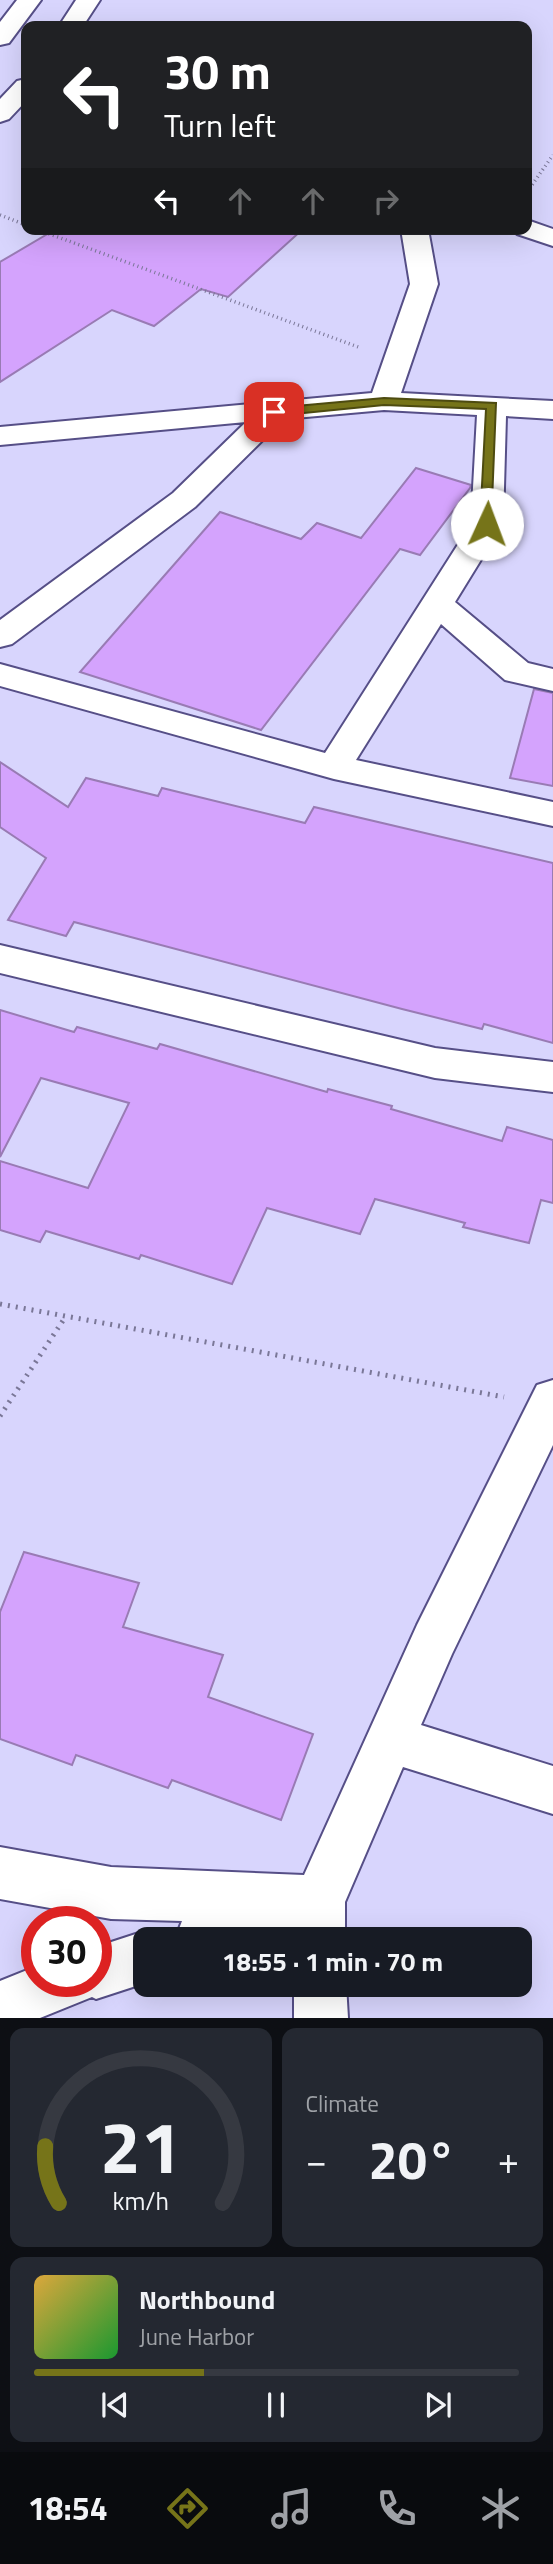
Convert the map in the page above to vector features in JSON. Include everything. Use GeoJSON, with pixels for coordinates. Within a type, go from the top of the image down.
{"type":"FeatureCollection","features":[{"type":"Feature","properties":{"kind":"main road"},"geometry":{"type":"LineString","coordinates":[[0,38],[29,0]]}},
{"type":"Feature","properties":{"kind":"main road"},"geometry":{"type":"LineString","coordinates":[[74,21],[88,0]]}},
{"type":"Feature","properties":{"kind":"main road"},"geometry":{"type":"LineString","coordinates":[[0,114],[21,91]]}},
{"type":"Feature","properties":{"kind":"main road"},"geometry":{"type":"LineString","coordinates":[[532,230],[553,238]]}},
{"type":"Feature","properties":{"kind":"main road"},"geometry":{"type":"LineString","coordinates":[[384,401],[424,284],[415,235]]}},
{"type":"Feature","properties":{"kind":"main road"},"geometry":{"type":"LineString","coordinates":[[0,436],[384,401],[553,410]]}},
{"type":"Feature","properties":{"kind":"main road"},"geometry":{"type":"LineString","coordinates":[[334,768],[487,524],[492,406]]}},
{"type":"Feature","properties":{"kind":"main road"},"geometry":{"type":"LineString","coordinates":[[0,636],[184,500],[274,412]]}},
{"type":"Feature","properties":{"kind":"main road"},"geometry":{"type":"LineString","coordinates":[[437,604],[517,672],[553,680]]}},
{"type":"Feature","properties":{"kind":"main road"},"geometry":{"type":"LineString","coordinates":[[0,675],[334,768],[553,814]]}},
{"type":"Feature","properties":{"kind":"main road"},"geometry":{"type":"LineString","coordinates":[[0,959],[435,1063],[553,1077]]}},
{"type":"Feature","properties":{"kind":"main road"},"geometry":{"type":"LineString","coordinates":[[319,1920],[390,1739],[434,1641],[551,1402]]}},
{"type":"Feature","properties":{"kind":"main road"},"geometry":{"type":"LineString","coordinates":[[390,1739],[553,1790]]}},
{"type":"Feature","properties":{"kind":"main road"},"geometry":{"type":"LineString","coordinates":[[0,1873],[111,1893],[319,1920]]}},
{"type":"Feature","properties":{"kind":"main road"},"geometry":{"type":"LineString","coordinates":[[276,1927],[319,1920]]}},
{"type":"Feature","properties":{"kind":"main road"},"geometry":{"type":"LineString","coordinates":[[112,1968],[133,1961]]}},
{"type":"Feature","properties":{"kind":"main road"},"geometry":{"type":"LineString","coordinates":[[0,2008],[29,1997]]}},
{"type":"Feature","properties":{"kind":"main road"},"geometry":{"type":"LineString","coordinates":[[320,1997],[321,2018]]}},
{"type":"Feature","properties":{"kind":"path"},"geometry":{"type":"LineString","coordinates":[[532,185],[553,155]]}},
{"type":"Feature","properties":{"kind":"path"},"geometry":{"type":"LineString","coordinates":[[0,215],[21,223]]}},
{"type":"Feature","properties":{"kind":"path"},"geometry":{"type":"LineString","coordinates":[[52,235],[397,362]]}},
{"type":"Feature","properties":{"kind":"path"},"geometry":{"type":"LineString","coordinates":[[0,1304],[551,1402]]}},
{"type":"Feature","properties":{"kind":"path"},"geometry":{"type":"LineString","coordinates":[[0,1416],[66,1316]]}},
{"type":"Feature","properties":{"kind":"building"},"geometry":{"type":"Polygon","coordinates":[[[46,235],[296,235],[228,297],[201,289],[154,326],[112,310],[0,382],[0,262],[46,235]]]}},
{"type":"Feature","properties":{"kind":"building"},"geometry":{"type":"Polygon","coordinates":[[[416,468],[471,485],[470,488],[420,555],[400,549],[261,730],[80,672],[220,512],[301,539],[317,523],[361,538],[416,468]]]}},
{"type":"Feature","properties":{"kind":"building"},"geometry":{"type":"Polygon","coordinates":[[[534,689],[553,693],[553,786],[510,778],[534,689]]]}},
{"type":"Feature","properties":{"kind":"building"},"geometry":{"type":"Polygon","coordinates":[[[0,762],[68,807],[86,778],[158,796],[162,788],[305,823],[314,807],[553,863],[553,1043],[484,1024],[482,1029],[402,1009],[74,922],[66,936],[8,920],[46,858],[0,827],[0,762]]]}},
{"type":"Feature","properties":{"kind":"building"},"geometry":{"type":"Polygon","coordinates":[[[0,1010],[74,1032],[77,1027],[157,1049],[160,1044],[327,1092],[328,1089],[392,1106],[391,1109],[502,1141],[507,1127],[553,1140],[553,1203],[541,1200],[529,1243],[463,1227],[465,1223],[375,1199],[360,1234],[267,1208],[232,1284],[141,1255],[139,1259],[46,1231],[40,1242],[0,1230],[0,1161],[88,1188],[129,1103],[41,1078],[0,1157],[0,1010]]]}},
{"type":"Feature","properties":{"kind":"building"},"geometry":{"type":"Polygon","coordinates":[[[24,1552],[139,1583],[123,1627],[223,1655],[208,1697],[313,1734],[281,1820],[172,1780],[168,1788],[76,1755],[72,1765],[0,1739],[0,1612],[24,1552]]]}},
{"type":"Feature","properties":{"kind":"route"},"geometry":{"type":"LineString","coordinates":[[274,412],[384,401],[492,406],[487,524]]}}]}
